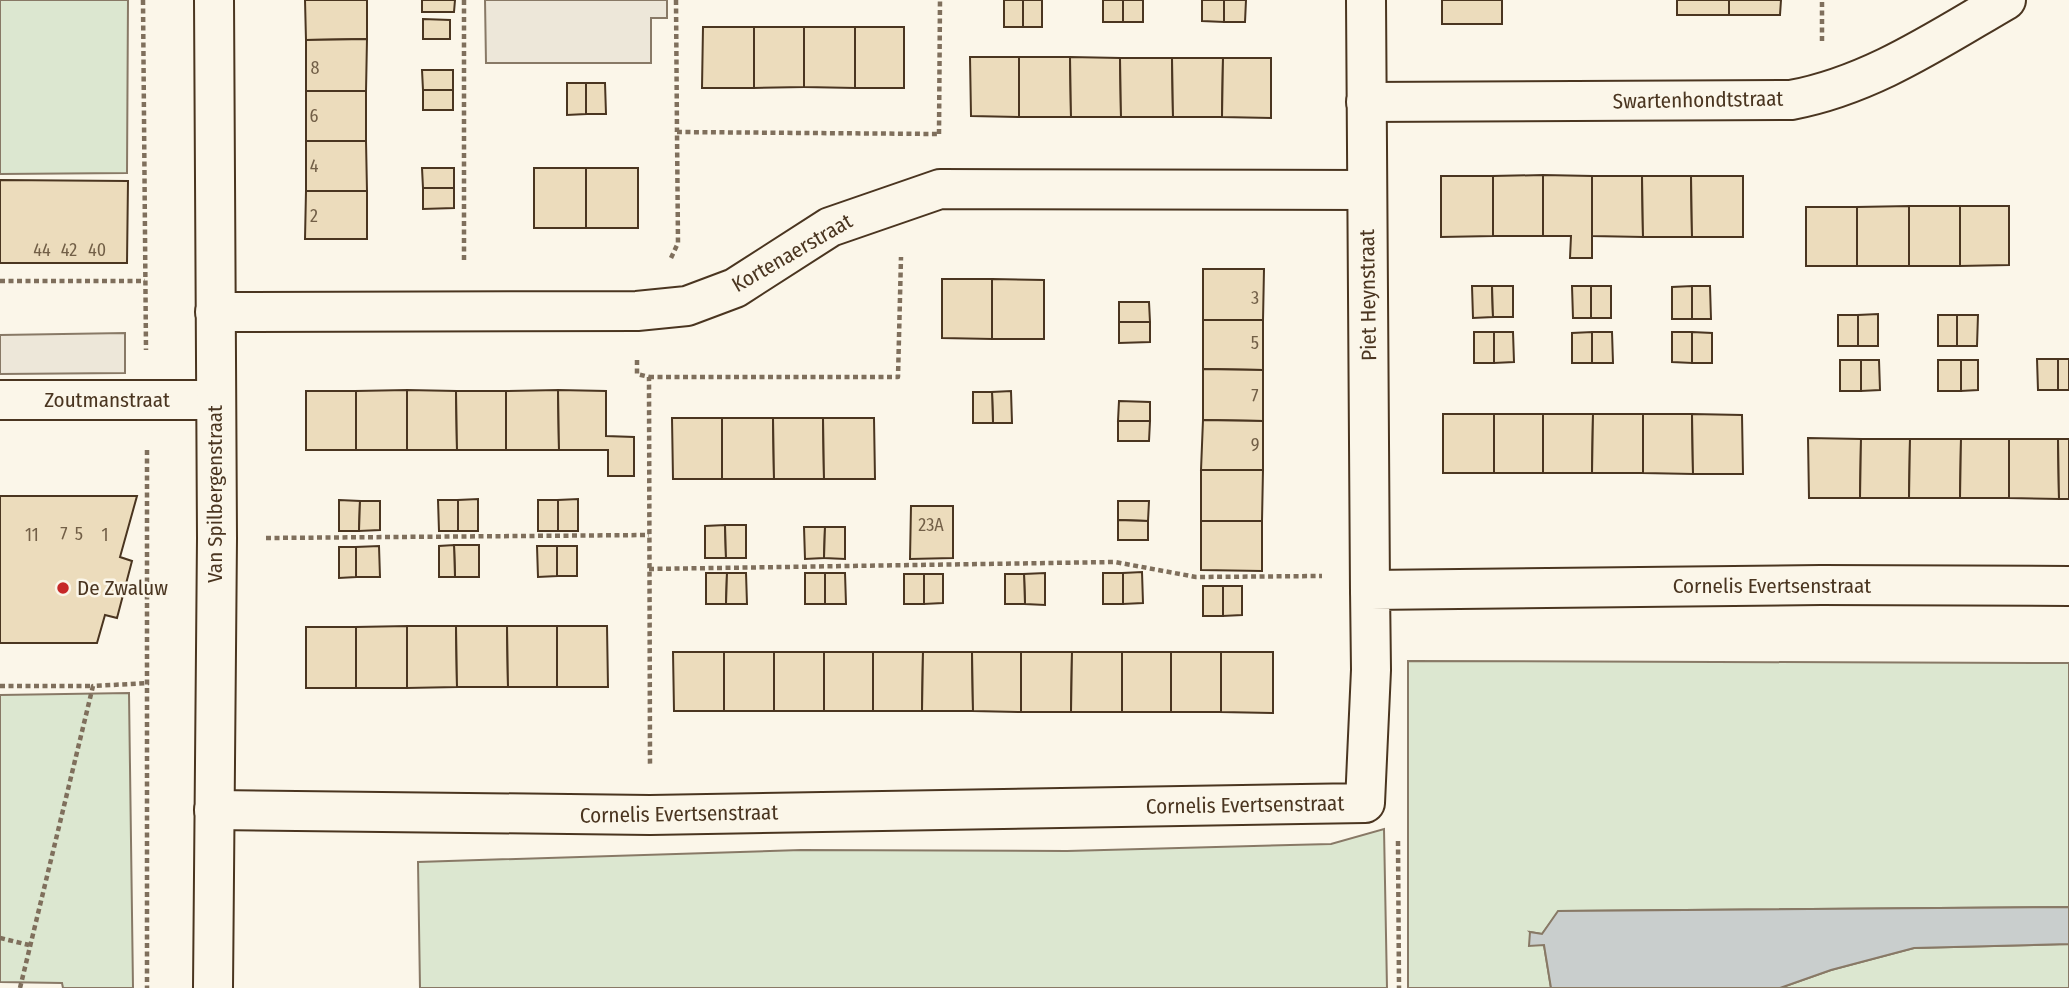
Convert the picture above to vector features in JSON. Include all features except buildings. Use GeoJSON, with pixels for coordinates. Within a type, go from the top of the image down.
{"type":"FeatureCollection","features":[{"type":"Feature","properties":{"kind":"street","name":"Van Spilbergenstraat"},"geometry":{"type":"LineString","coordinates":[[213,988],[216,538],[214,0]]}},
{"type":"Feature","properties":{"kind":"street","name":"Piet Heynstraat"},"geometry":{"type":"LineString","coordinates":[[1366,0],[1370,583]]}},
{"type":"Feature","properties":{"kind":"street","name":"Swartenhondtstraat"},"geometry":{"type":"LineString","coordinates":[[1366,102],[1791,100],[1821,94],[1889,68],[2006,0]]}},
{"type":"Feature","properties":{"kind":"street","name":"Kortenaerstraat"},"geometry":{"type":"LineString","coordinates":[[215,312],[637,312],[687,306],[734,288],[830,227],[940,189],[1367,190]]}},
{"type":"Feature","properties":{"kind":"street","name":"Zoutmanstraat"},"geometry":{"type":"LineString","coordinates":[[0,400],[215,400]]}},
{"type":"Feature","properties":{"kind":"street","name":"Cornelis Evertsenstraat"},"geometry":{"type":"LineString","coordinates":[[214,810],[650,816],[1365,803],[1371,670],[1370,583],[2069,586]]}},
{"type":"Feature","properties":{"kind":"path"},"geometry":{"type":"LineString","coordinates":[[143,0],[149,683],[147,988]]}},
{"type":"Feature","properties":{"kind":"path"},"geometry":{"type":"LineString","coordinates":[[464,0],[464,311]]}},
{"type":"Feature","properties":{"kind":"path"},"geometry":{"type":"LineString","coordinates":[[676,0],[678,243],[672,258],[634,278],[637,374],[649,377],[898,377],[898,261],[904,251]]}},
{"type":"Feature","properties":{"kind":"path"},"geometry":{"type":"LineString","coordinates":[[940,0],[940,189]]}},
{"type":"Feature","properties":{"kind":"path"},"geometry":{"type":"LineString","coordinates":[[677,132],[939,134]]}},
{"type":"Feature","properties":{"kind":"path"},"geometry":{"type":"LineString","coordinates":[[0,281],[145,281]]}},
{"type":"Feature","properties":{"kind":"path"},"geometry":{"type":"LineString","coordinates":[[649,377],[650,816]]}},
{"type":"Feature","properties":{"kind":"path"},"geometry":{"type":"LineString","coordinates":[[216,538],[649,535]]}},
{"type":"Feature","properties":{"kind":"path"},"geometry":{"type":"LineString","coordinates":[[649,569],[1115,562],[1196,577],[1370,583]]}},
{"type":"Feature","properties":{"kind":"path"},"geometry":{"type":"LineString","coordinates":[[0,686],[149,683]]}},
{"type":"Feature","properties":{"kind":"path"},"geometry":{"type":"LineString","coordinates":[[20,988],[93,686]]}},
{"type":"Feature","properties":{"kind":"path"},"geometry":{"type":"LineString","coordinates":[[1365,803],[1398,840],[1399,988]]}},
{"type":"Feature","properties":{"kind":"path"},"geometry":{"type":"LineString","coordinates":[[0,937],[29,945]]}},
{"type":"Feature","properties":{"kind":"green space"},"geometry":{"type":"Polygon","coordinates":[[[0,0],[128,0],[127,173],[0,174],[0,0]]]}},
{"type":"Feature","properties":{"kind":"green space"},"geometry":{"type":"Polygon","coordinates":[[[1408,661],[2069,663],[2069,907],[1559,911],[1542,934],[1530,932],[1544,945],[1551,988],[1408,988],[1408,661]]]}},
{"type":"Feature","properties":{"kind":"green space"},"geometry":{"type":"Polygon","coordinates":[[[129,693],[133,988],[63,988],[62,983],[0,982],[0,695],[129,693]]]}},
{"type":"Feature","properties":{"kind":"green space"},"geometry":{"type":"Polygon","coordinates":[[[1384,829],[1387,988],[420,988],[418,862],[801,850],[1067,851],[1331,844],[1384,829]]]}},
{"type":"Feature","properties":{"kind":"green space"},"geometry":{"type":"Polygon","coordinates":[[[2069,944],[2069,988],[1780,988],[1831,970],[1914,948],[2069,944]]]}},
{"type":"Feature","properties":{"kind":"shaded area"},"geometry":{"type":"Polygon","coordinates":[[[485,0],[667,0],[667,18],[651,18],[651,63],[486,63],[485,0]]]}},
{"type":"Feature","properties":{"kind":"shaded area"},"geometry":{"type":"Polygon","coordinates":[[[125,333],[125,373],[0,374],[0,335],[125,333]]]}},
{"type":"Feature","properties":{"kind":"shaded area"},"geometry":{"type":"Polygon","coordinates":[[[2069,907],[2069,944],[1914,948],[1831,970],[1780,988],[1551,988],[1544,945],[1529,946],[1530,932],[1542,934],[1558,911],[2069,907]]]}},
{"type":"Feature","properties":{"kind":"place","name":"De Zwaluw"},"geometry":{"type":"Point","coordinates":[63,588]}}]}
